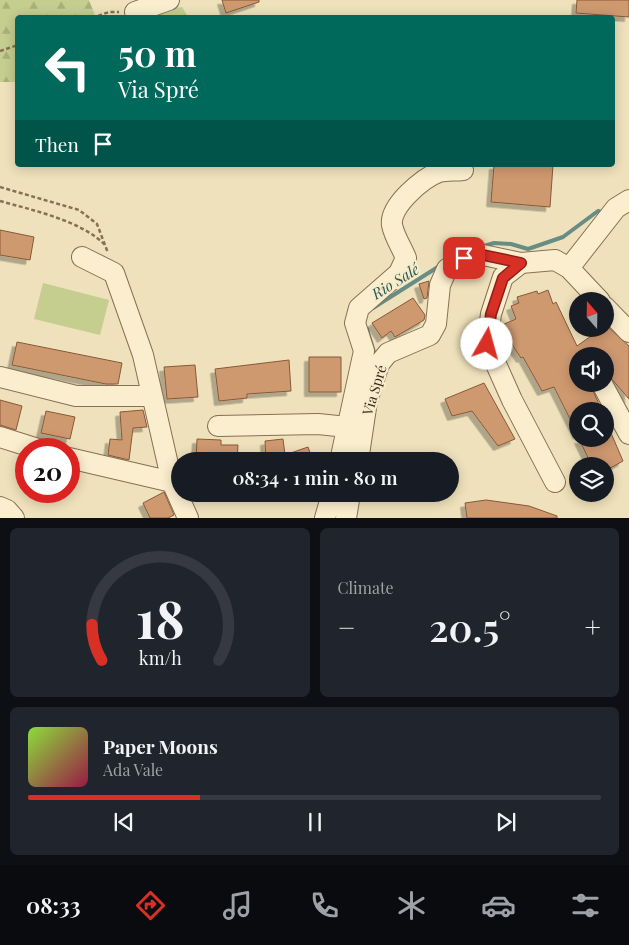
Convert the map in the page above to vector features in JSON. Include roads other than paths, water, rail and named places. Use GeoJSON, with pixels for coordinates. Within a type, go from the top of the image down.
{"type":"FeatureCollection","features":[{"type":"Feature","properties":{"kind":"street"},"geometry":{"type":"LineString","coordinates":[[135,12],[169,0]]}},
{"type":"Feature","properties":{"kind":"street"},"geometry":{"type":"LineString","coordinates":[[342,452],[364,351],[355,323],[359,308],[399,273],[406,258],[392,224],[394,212],[408,193],[435,175],[440,172],[463,170]]}},
{"type":"Feature","properties":{"kind":"street"},"geometry":{"type":"LineString","coordinates":[[569,268],[617,210]]}},
{"type":"Feature","properties":{"kind":"street","name":"Via Spré"},"geometry":{"type":"LineString","coordinates":[[360,452],[368,401],[379,364],[388,353],[430,335],[436,324],[440,285],[446,269],[464,258],[483,255],[521,263],[555,260],[569,268],[592,292]]}},
{"type":"Feature","properties":{"kind":"street"},"geometry":{"type":"LineString","coordinates":[[82,257],[114,273],[143,355],[171,477]]}},
{"type":"Feature","properties":{"kind":"street"},"geometry":{"type":"LineString","coordinates":[[521,263],[503,278],[491,314],[487,344],[512,400],[555,482]]}},
{"type":"Feature","properties":{"kind":"street"},"geometry":{"type":"LineString","coordinates":[[614,316],[629,332]]}},
{"type":"Feature","properties":{"kind":"street"},"geometry":{"type":"LineString","coordinates":[[0,377],[76,396],[151,396]]}},
{"type":"Feature","properties":{"kind":"street"},"geometry":{"type":"LineString","coordinates":[[606,392],[629,434]]}},
{"type":"Feature","properties":{"kind":"street"},"geometry":{"type":"LineString","coordinates":[[218,426],[318,424],[347,426]]}},
{"type":"Feature","properties":{"kind":"street"},"geometry":{"type":"LineString","coordinates":[[0,437],[15,442]]}},
{"type":"Feature","properties":{"kind":"street"},"geometry":{"type":"LineString","coordinates":[[80,461],[171,482]]}},
{"type":"Feature","properties":{"kind":"street"},"geometry":{"type":"LineString","coordinates":[[181,502],[188,518]]}},
{"type":"Feature","properties":{"kind":"street"},"geometry":{"type":"LineString","coordinates":[[325,518],[330,502]]}},
{"type":"Feature","properties":{"kind":"street"},"geometry":{"type":"LineString","coordinates":[[0,508],[7,510],[14,518]]}},
{"type":"Feature","properties":{"kind":"waterway","name":"Rio Salé"},"geometry":{"type":"LineString","coordinates":[[481,247],[494,243],[511,244],[528,249],[563,237],[598,211],[605,213]]}},
{"type":"Feature","properties":{"kind":"waterway","name":"Rio Salé"},"geometry":{"type":"LineString","coordinates":[[373,308],[441,265]]}},
{"type":"Feature","properties":{"kind":"waterway","name":"Rio Salé"},"geometry":{"type":"LineString","coordinates":[[367,329],[374,352],[373,359]]}}]}
